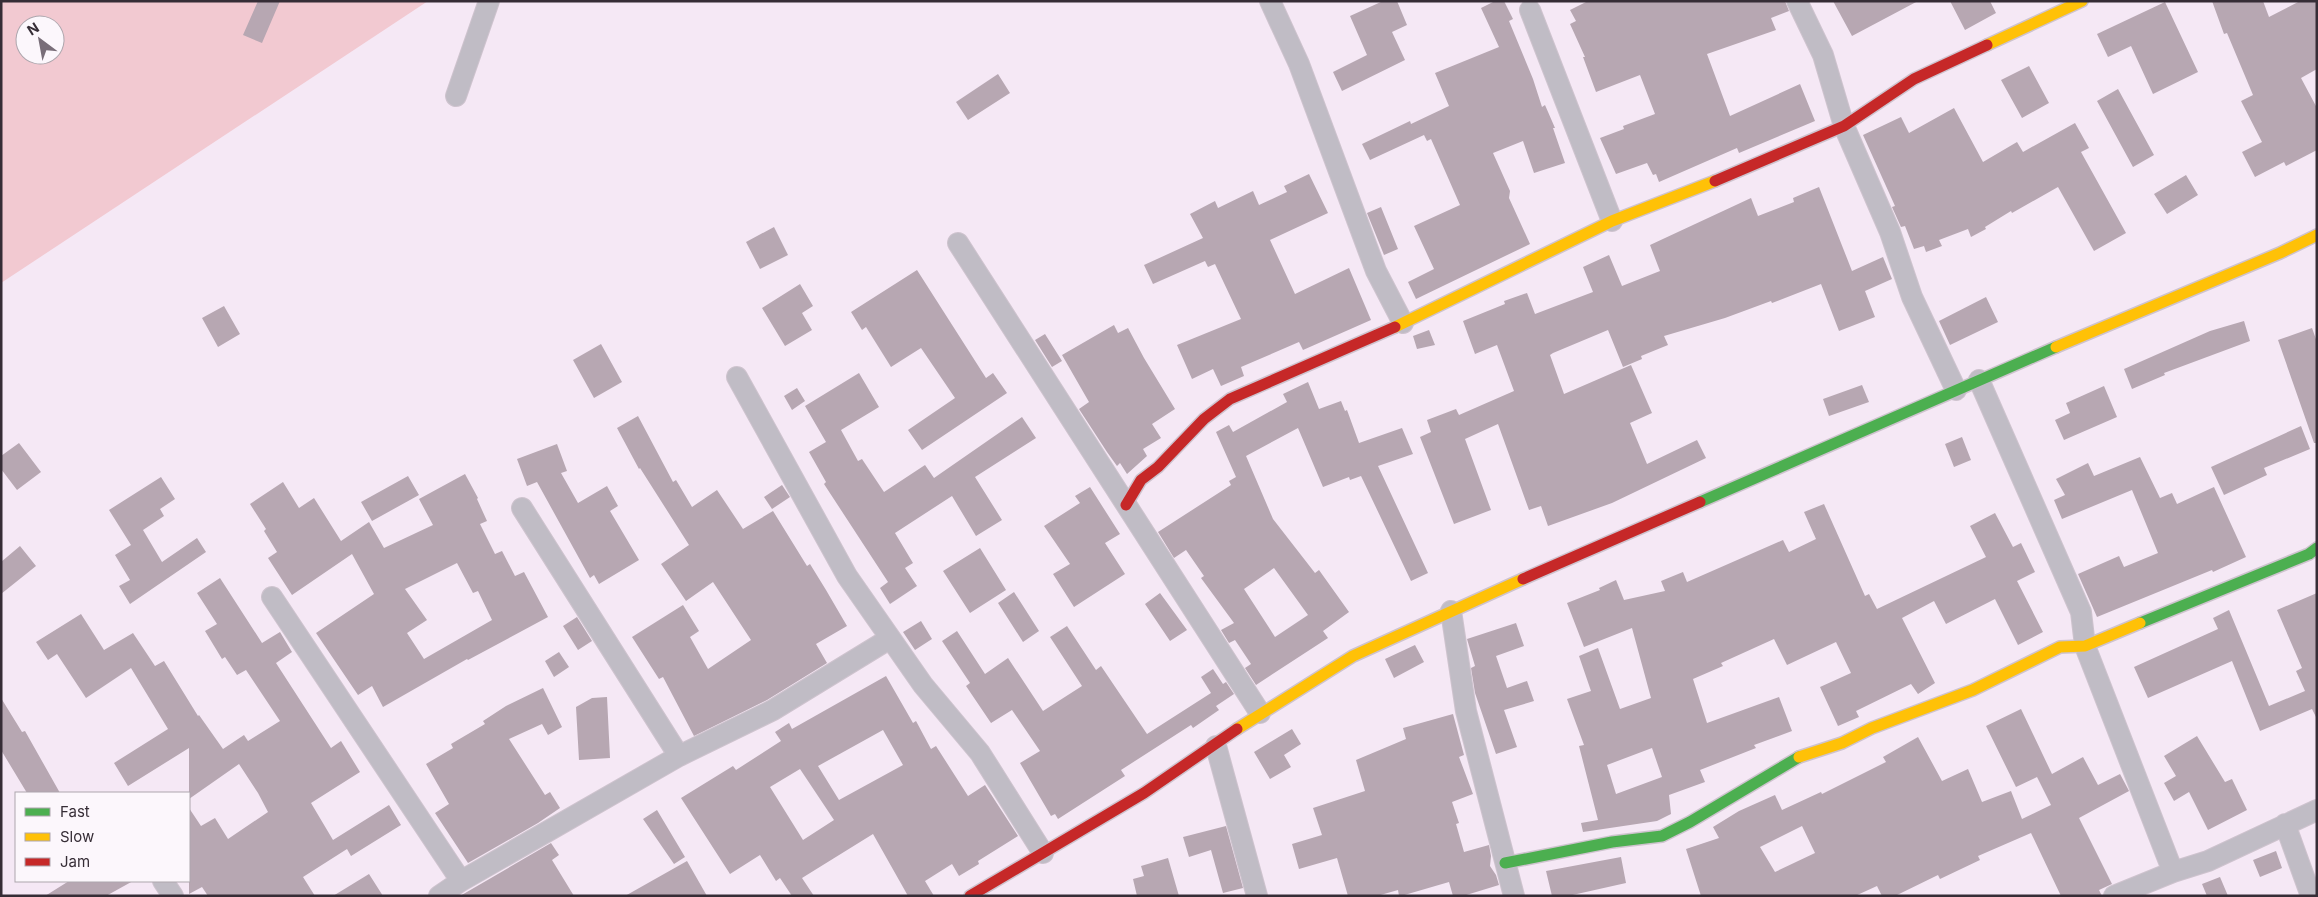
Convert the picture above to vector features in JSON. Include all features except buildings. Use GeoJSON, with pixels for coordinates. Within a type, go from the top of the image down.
{"type":"FeatureCollection","features":[{"type":"Feature","properties":{"kind":"street"},"geometry":{"type":"LineString","coordinates":[[456,96],[489,1]]}},
{"type":"Feature","properties":{"kind":"street"},"geometry":{"type":"LineString","coordinates":[[1270,1],[1298,64],[1376,271],[1403,322]]}},
{"type":"Feature","properties":{"kind":"street"},"geometry":{"type":"LineString","coordinates":[[1797,1],[1823,56],[1844,126],[1890,232],[1912,297],[1956,390]]}},
{"type":"Feature","properties":{"kind":"street"},"geometry":{"type":"LineString","coordinates":[[1126,505],[1141,480],[1158,467],[1204,419],[1230,399],[1403,322],[1612,221],[1667,201],[1844,126],[1914,79],[2082,1]]}},
{"type":"Feature","properties":{"kind":"street"},"geometry":{"type":"LineString","coordinates":[[1530,10],[1612,221]]}},
{"type":"Feature","properties":{"kind":"street"},"geometry":{"type":"LineString","coordinates":[[970,896],[1144,794],[1216,746],[1260,713],[1353,656],[1451,611],[1956,390],[2280,253],[2317,235]]}},
{"type":"Feature","properties":{"kind":"street"},"geometry":{"type":"LineString","coordinates":[[958,243],[1260,713]]}},
{"type":"Feature","properties":{"kind":"street"},"geometry":{"type":"LineString","coordinates":[[737,377],[847,576],[889,639],[980,754],[1043,853]]}},
{"type":"Feature","properties":{"kind":"street"},"geometry":{"type":"LineString","coordinates":[[1980,380],[2081,612],[2085,646],[2173,872]]}},
{"type":"Feature","properties":{"kind":"street"},"geometry":{"type":"LineString","coordinates":[[522,508],[679,756]]}},
{"type":"Feature","properties":{"kind":"street"},"geometry":{"type":"LineString","coordinates":[[1505,863],[1612,842],[1662,836],[1690,822],[1797,758],[1842,743],[1872,728],[1973,690],[2060,647],[2085,646],[2309,554],[2317,548]]}},
{"type":"Feature","properties":{"kind":"street"},"geometry":{"type":"LineString","coordinates":[[272,597],[461,880]]}},
{"type":"Feature","properties":{"kind":"street"},"geometry":{"type":"LineString","coordinates":[[1451,611],[1466,711],[1514,896]]}},
{"type":"Feature","properties":{"kind":"street"},"geometry":{"type":"LineString","coordinates":[[439,896],[461,880],[679,756],[773,710],[889,639]]}},
{"type":"Feature","properties":{"kind":"street"},"geometry":{"type":"LineString","coordinates":[[1216,746],[1257,896]]}},
{"type":"Feature","properties":{"kind":"street"},"geometry":{"type":"LineString","coordinates":[[2114,896],[2173,872],[2208,861],[2317,810]]}},
{"type":"Feature","properties":{"kind":"street"},"geometry":{"type":"LineString","coordinates":[[2285,824],[2311,896]]}},
{"type":"Feature","properties":{"kind":"street"},"geometry":{"type":"LineString","coordinates":[[164,882],[172,896]]}},
{"type":"Feature","properties":{"kind":"shaded area"},"geometry":{"type":"Polygon","coordinates":[[[1,1],[428,1],[1,283],[1,1]]]}},
{"type":"Feature","properties":{"kind":"traffic: fast"},"geometry":{"type":"LineString","coordinates":[[1700,502],[2056,347]]}},
{"type":"Feature","properties":{"kind":"traffic: fast"},"geometry":{"type":"LineString","coordinates":[[2140,623],[2309,554],[2317,548]]}},
{"type":"Feature","properties":{"kind":"traffic: fast"},"geometry":{"type":"LineString","coordinates":[[1505,863],[1612,842],[1662,836],[1690,822],[1799,757]]}},
{"type":"Feature","properties":{"kind":"traffic: slow"},"geometry":{"type":"LineString","coordinates":[[1987,45],[2082,1]]}},
{"type":"Feature","properties":{"kind":"traffic: slow"},"geometry":{"type":"LineString","coordinates":[[1395,327],[1612,221],[1715,181]]}},
{"type":"Feature","properties":{"kind":"traffic: slow"},"geometry":{"type":"LineString","coordinates":[[2056,347],[2280,253],[2317,235]]}},
{"type":"Feature","properties":{"kind":"traffic: slow"},"geometry":{"type":"LineString","coordinates":[[1237,729],[1353,656],[1523,579]]}},
{"type":"Feature","properties":{"kind":"traffic: slow"},"geometry":{"type":"LineString","coordinates":[[1799,757],[1842,743],[1872,728],[1973,690],[2060,647],[2085,646],[2140,623]]}},
{"type":"Feature","properties":{"kind":"traffic: jam"},"geometry":{"type":"LineString","coordinates":[[1715,181],[1844,126],[1914,79],[1987,45]]}},
{"type":"Feature","properties":{"kind":"traffic: jam"},"geometry":{"type":"LineString","coordinates":[[1126,505],[1141,480],[1158,467],[1204,419],[1230,399],[1395,327]]}},
{"type":"Feature","properties":{"kind":"traffic: jam"},"geometry":{"type":"LineString","coordinates":[[1523,579],[1700,502]]}},
{"type":"Feature","properties":{"kind":"traffic: jam"},"geometry":{"type":"LineString","coordinates":[[970,896],[1144,793],[1237,729]]}}]}
